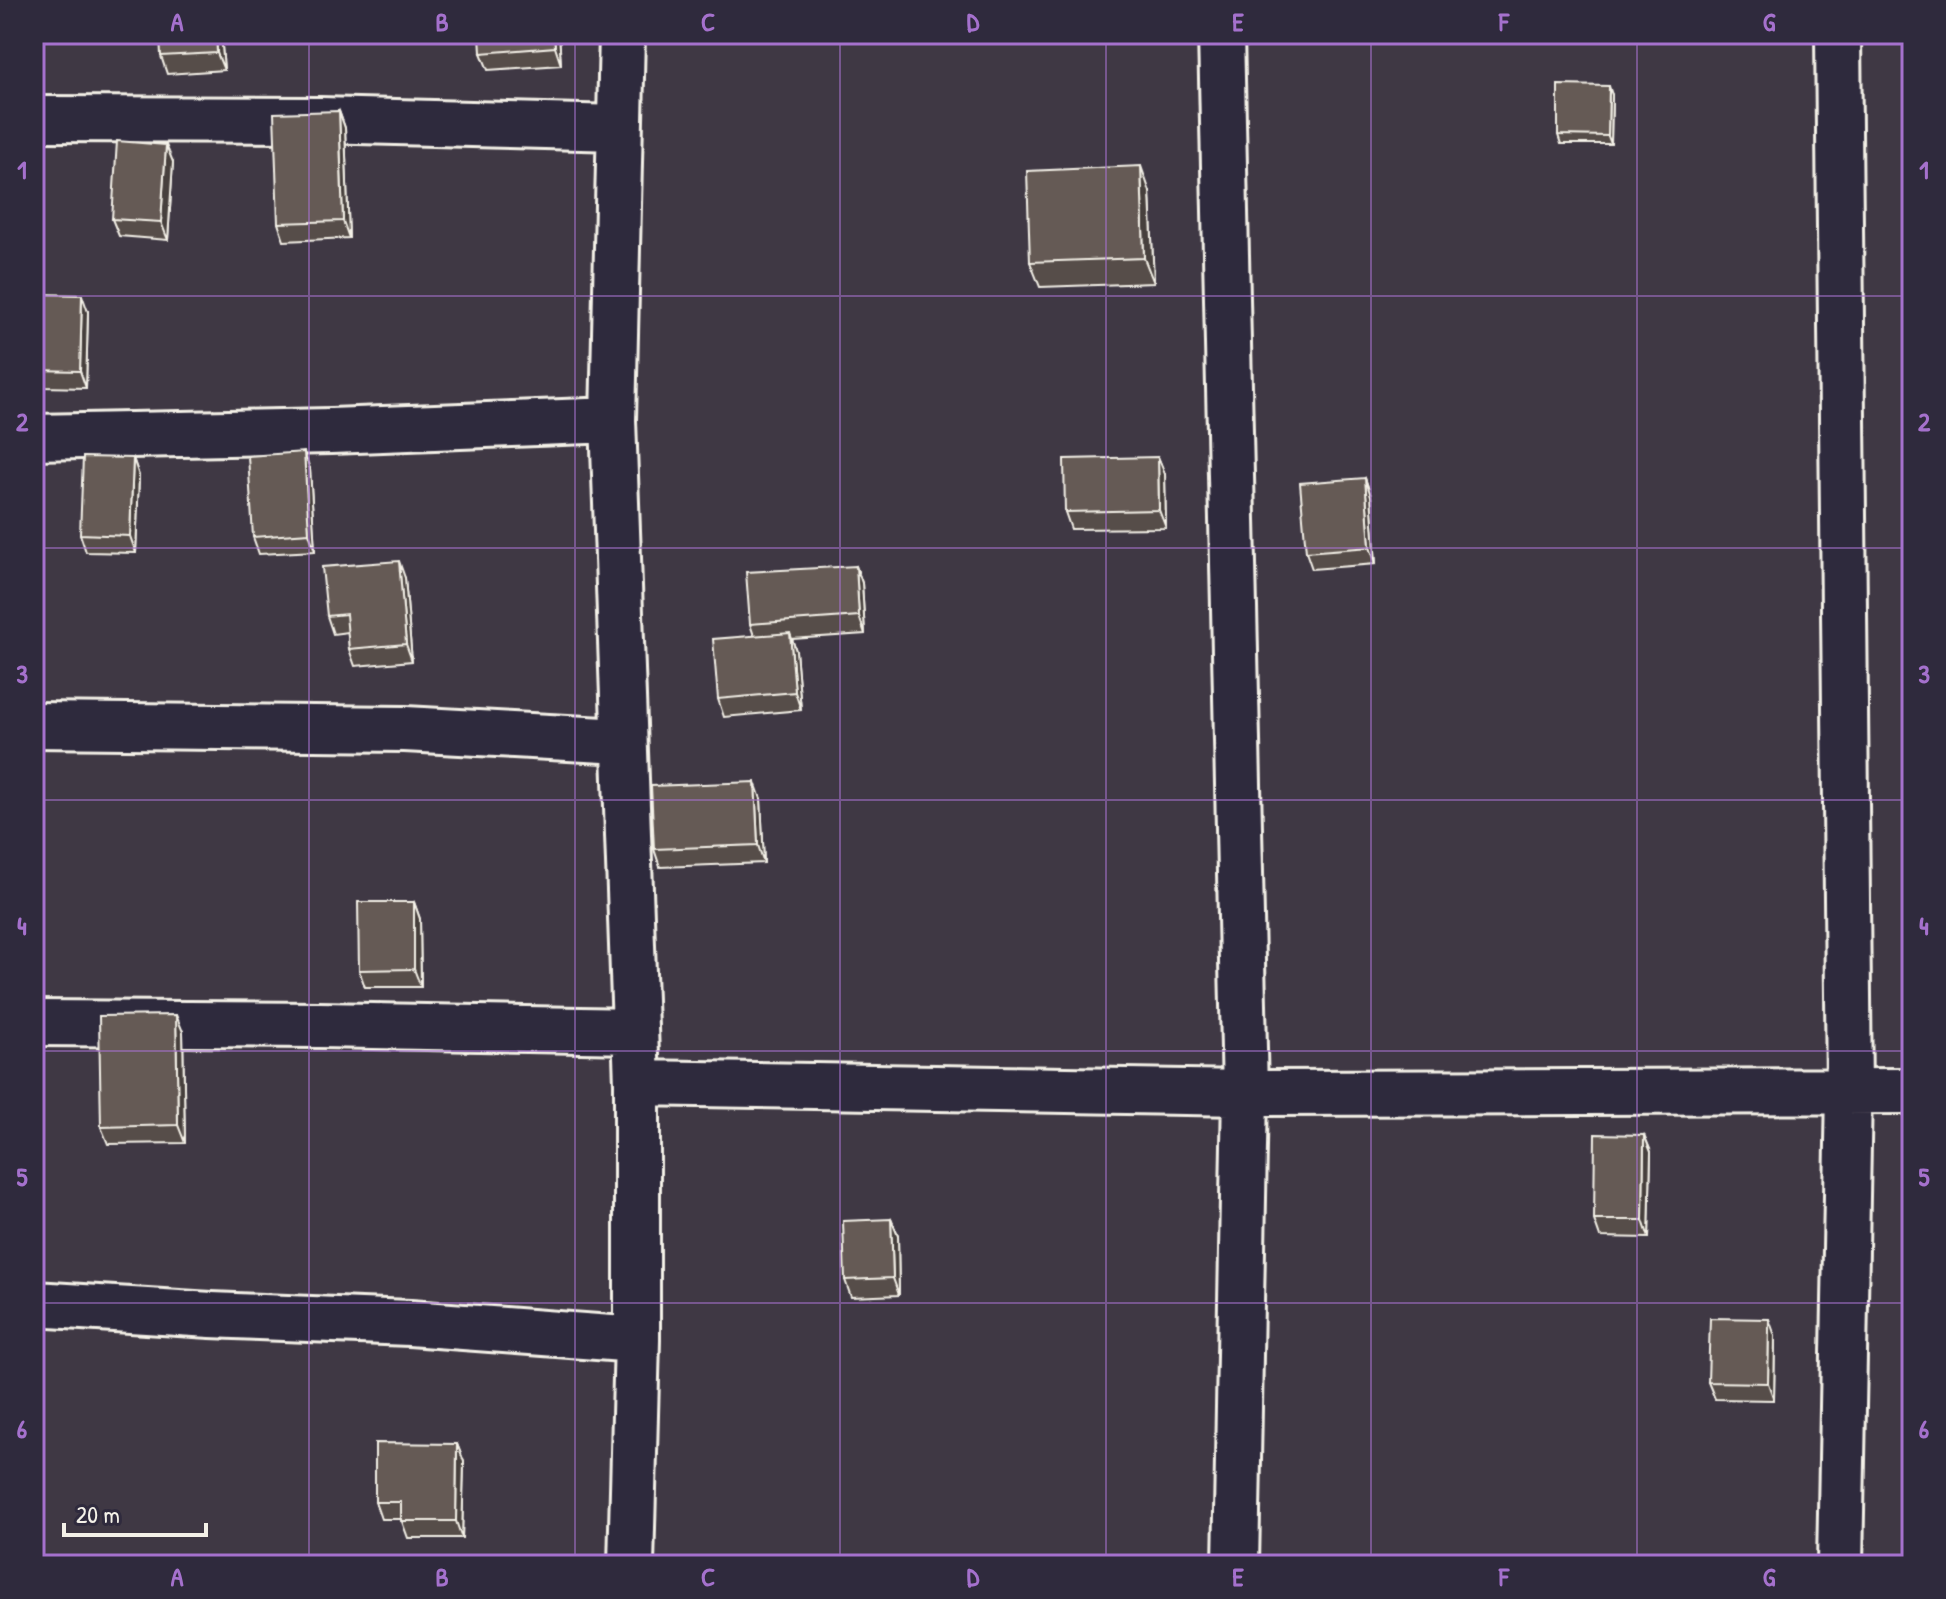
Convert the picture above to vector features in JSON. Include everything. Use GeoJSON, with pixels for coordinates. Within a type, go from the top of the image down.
{"type":"FeatureCollection","features":[{"type":"Feature","properties":{"kind":"street"},"geometry":{"type":"LineString","coordinates":[[622,34],[613,420],[637,1083],[637,1340],[631,1565]]}},
{"type":"Feature","properties":{"kind":"street"},"geometry":{"type":"LineString","coordinates":[[1221,34],[1245,1093],[1236,1565]]}},
{"type":"Feature","properties":{"kind":"street"},"geometry":{"type":"LineString","coordinates":[[1838,34],[1849,1091],[1840,1565]]}},
{"type":"Feature","properties":{"kind":"street"},"geometry":{"type":"LineString","coordinates":[[34,119],[320,120],[618,128]]}},
{"type":"Feature","properties":{"kind":"street"},"geometry":{"type":"LineString","coordinates":[[34,437],[331,431],[613,420]]}},
{"type":"Feature","properties":{"kind":"street"},"geometry":{"type":"LineString","coordinates":[[34,725],[405,729],[623,741]]}},
{"type":"Feature","properties":{"kind":"street"},"geometry":{"type":"LineString","coordinates":[[34,1023],[635,1031]]}},
{"type":"Feature","properties":{"kind":"street"},"geometry":{"type":"LineString","coordinates":[[637,1083],[1245,1093],[1912,1091]]}},
{"type":"Feature","properties":{"kind":"street"},"geometry":{"type":"LineString","coordinates":[[34,1304],[410,1323],[637,1340]]}},
{"type":"Feature","properties":{"kind":"building"},"geometry":{"type":"Polygon","coordinates":[[[160,34],[216,34],[217,53],[161,56],[160,34]]]}},
{"type":"Feature","properties":{"kind":"building"},"geometry":{"type":"Polygon","coordinates":[[[480,34],[554,34],[555,47],[481,53],[480,34]]]}},
{"type":"Feature","properties":{"kind":"building"},"geometry":{"type":"Polygon","coordinates":[[[1558,85],[1609,86],[1608,136],[1558,135],[1558,85]]]}},
{"type":"Feature","properties":{"kind":"building"},"geometry":{"type":"Polygon","coordinates":[[[339,111],[343,221],[278,223],[274,113],[339,111]]]}},
{"type":"Feature","properties":{"kind":"building"},"geometry":{"type":"Polygon","coordinates":[[[117,141],[166,145],[161,222],[112,219],[117,141]]]}},
{"type":"Feature","properties":{"kind":"building"},"geometry":{"type":"Polygon","coordinates":[[[1141,166],[1144,258],[1030,262],[1027,171],[1141,166]]]}},
{"type":"Feature","properties":{"kind":"building"},"geometry":{"type":"Polygon","coordinates":[[[39,294],[82,295],[80,371],[36,370],[39,294]]]}},
{"type":"Feature","properties":{"kind":"building"},"geometry":{"type":"Polygon","coordinates":[[[304,452],[309,533],[253,537],[248,456],[304,452]]]}},
{"type":"Feature","properties":{"kind":"building"},"geometry":{"type":"Polygon","coordinates":[[[83,457],[133,458],[130,536],[80,534],[83,457]]]}},
{"type":"Feature","properties":{"kind":"building"},"geometry":{"type":"Polygon","coordinates":[[[1158,457],[1159,510],[1065,512],[1064,459],[1158,457]]]}},
{"type":"Feature","properties":{"kind":"building"},"geometry":{"type":"Polygon","coordinates":[[[1365,478],[1370,547],[1306,552],[1300,483],[1365,478]]]}},
{"type":"Feature","properties":{"kind":"building"},"geometry":{"type":"Polygon","coordinates":[[[399,561],[406,644],[349,649],[346,614],[327,616],[322,567],[399,561]]]}},
{"type":"Feature","properties":{"kind":"building"},"geometry":{"type":"Polygon","coordinates":[[[856,566],[859,616],[750,624],[746,572],[856,566]]]}},
{"type":"Feature","properties":{"kind":"building"},"geometry":{"type":"Polygon","coordinates":[[[790,633],[795,692],[718,699],[713,639],[790,633]]]}},
{"type":"Feature","properties":{"kind":"building"},"geometry":{"type":"Polygon","coordinates":[[[755,782],[758,845],[654,849],[651,786],[755,782]]]}},
{"type":"Feature","properties":{"kind":"building"},"geometry":{"type":"Polygon","coordinates":[[[358,902],[414,902],[414,969],[359,970],[358,902]]]}},
{"type":"Feature","properties":{"kind":"building"},"geometry":{"type":"Polygon","coordinates":[[[176,1015],[178,1125],[101,1127],[99,1016],[176,1015]]]}},
{"type":"Feature","properties":{"kind":"building"},"geometry":{"type":"Polygon","coordinates":[[[1595,1134],[1644,1135],[1643,1220],[1594,1220],[1595,1134]]]}},
{"type":"Feature","properties":{"kind":"building"},"geometry":{"type":"Polygon","coordinates":[[[891,1219],[893,1278],[845,1280],[843,1221],[891,1219]]]}},
{"type":"Feature","properties":{"kind":"building"},"geometry":{"type":"Polygon","coordinates":[[[1710,1318],[1769,1319],[1768,1383],[1708,1382],[1710,1318]]]}},
{"type":"Feature","properties":{"kind":"building"},"geometry":{"type":"Polygon","coordinates":[[[375,1443],[457,1444],[456,1521],[401,1521],[401,1502],[375,1502],[375,1443]]]}}]}
